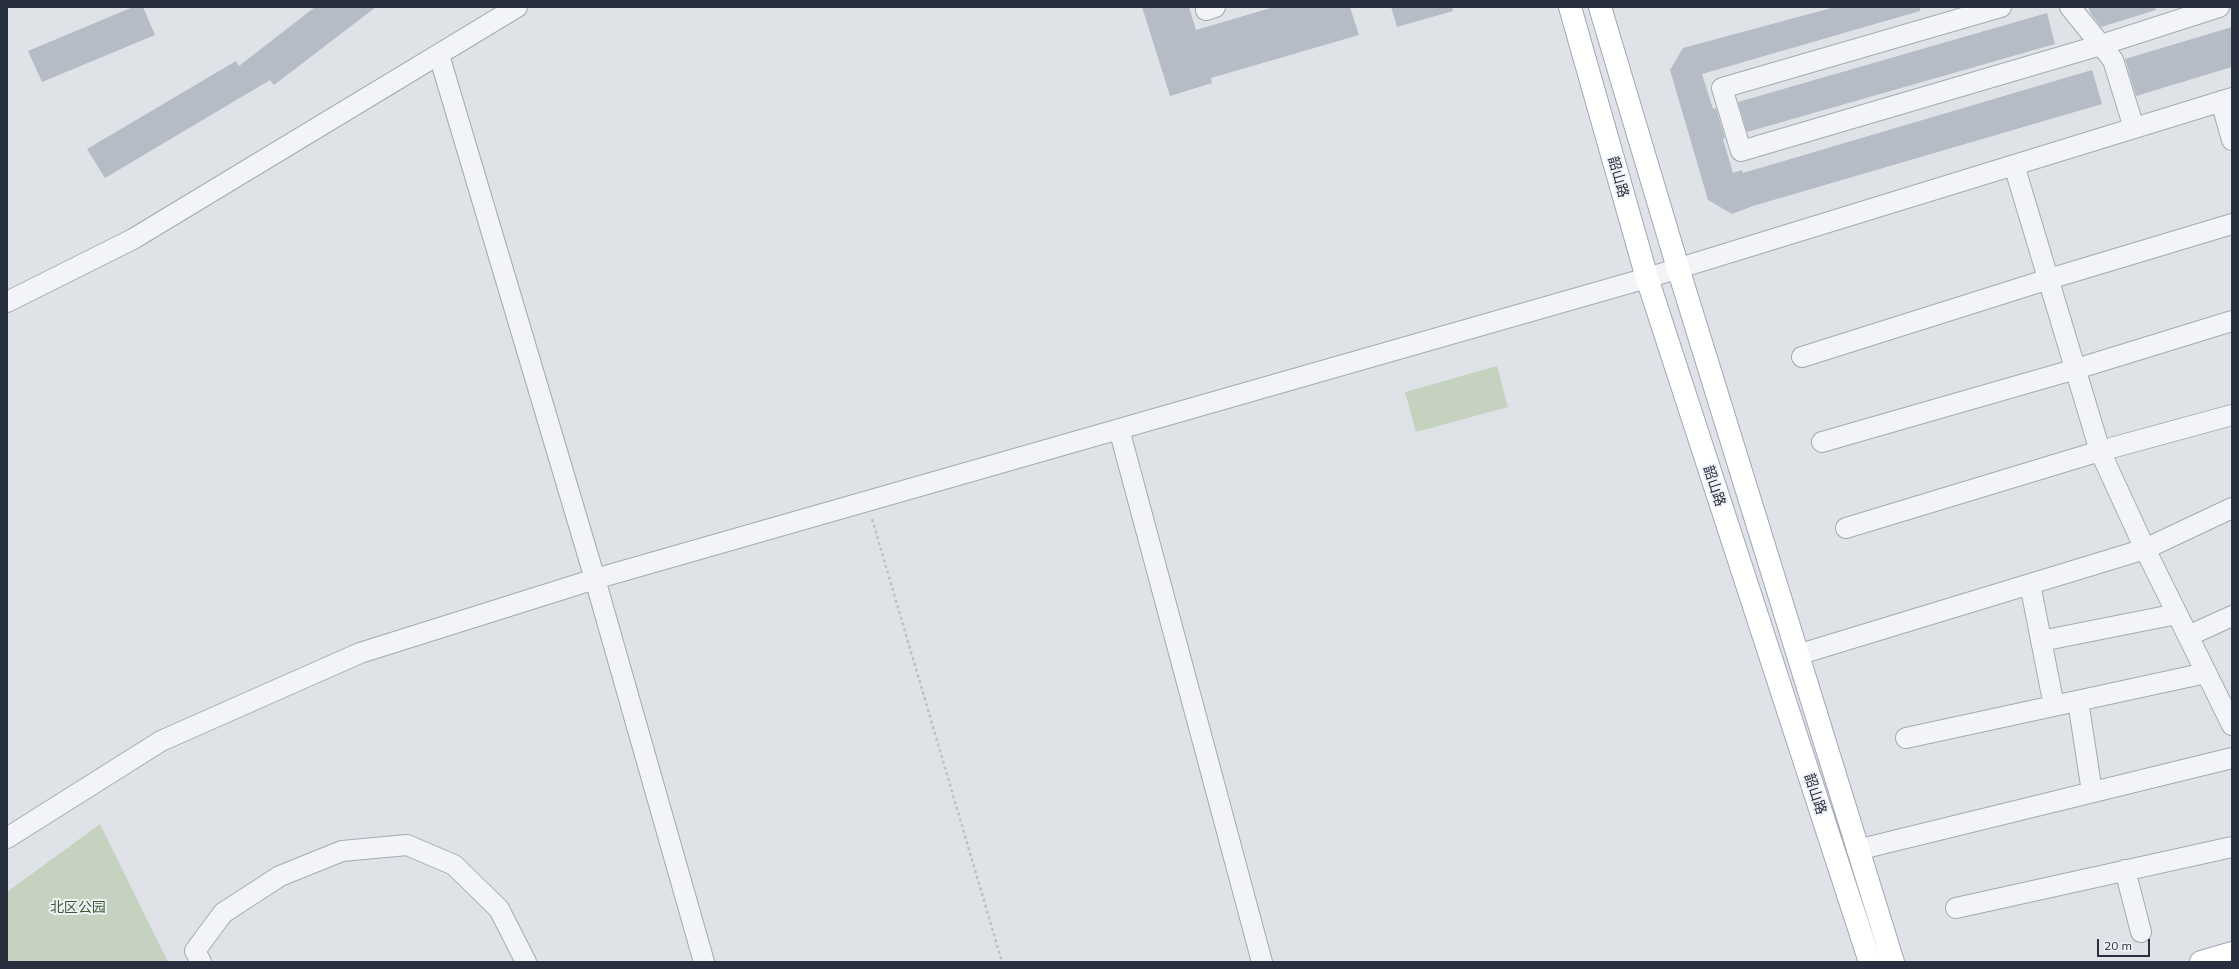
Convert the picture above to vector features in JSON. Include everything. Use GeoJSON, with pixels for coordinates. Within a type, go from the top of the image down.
{"type":"FeatureCollection","features":[{"type":"Feature","properties":{"kind":"main road","name":"韶山路"},"geometry":{"type":"LineString","coordinates":[[1570,7],[1647,278],[1870,962]]}},
{"type":"Feature","properties":{"kind":"main road","name":"韶山路"},"geometry":{"type":"LineString","coordinates":[[1600,7],[1678,268],[1857,850],[1893,962]]}},
{"type":"Feature","properties":{"kind":"main road"},"geometry":{"type":"LineString","coordinates":[[2201,962],[2232,953]]}},
{"type":"Feature","properties":{"kind":"street"},"geometry":{"type":"LineString","coordinates":[[7,302],[133,239],[517,7]]}},
{"type":"Feature","properties":{"kind":"street"},"geometry":{"type":"LineString","coordinates":[[2001,7],[1722,88],[1741,152],[2101,45],[2218,7]]}},
{"type":"Feature","properties":{"kind":"street"},"geometry":{"type":"LineString","coordinates":[[2070,7],[2113,60],[2134,128]]}},
{"type":"Feature","properties":{"kind":"street"},"geometry":{"type":"LineString","coordinates":[[439,55],[595,580],[704,962]]}},
{"type":"Feature","properties":{"kind":"street"},"geometry":{"type":"LineString","coordinates":[[7,838],[161,741],[360,652],[595,580],[1647,278],[2227,100],[2232,140]]}},
{"type":"Feature","properties":{"kind":"street"},"geometry":{"type":"LineString","coordinates":[[2014,165],[2100,451],[2206,673],[2226,698],[2232,725]]}},
{"type":"Feature","properties":{"kind":"street"},"geometry":{"type":"LineString","coordinates":[[1802,357],[2049,279],[2232,224]]}},
{"type":"Feature","properties":{"kind":"street"},"geometry":{"type":"LineString","coordinates":[[1822,442],[2076,369],[2232,321]]}},
{"type":"Feature","properties":{"kind":"street"},"geometry":{"type":"LineString","coordinates":[[1846,528],[2100,451],[2232,415]]}},
{"type":"Feature","properties":{"kind":"street"},"geometry":{"type":"LineString","coordinates":[[1119,429],[1262,962]]}},
{"type":"Feature","properties":{"kind":"street"},"geometry":{"type":"LineString","coordinates":[[1797,655],[2145,548],[2232,508]]}},
{"type":"Feature","properties":{"kind":"street"},"geometry":{"type":"LineString","coordinates":[[2030,584],[2054,706]]}},
{"type":"Feature","properties":{"kind":"street"},"geometry":{"type":"LineString","coordinates":[[2041,641],[2177,614]]}},
{"type":"Feature","properties":{"kind":"street"},"geometry":{"type":"LineString","coordinates":[[2188,636],[2232,616]]}},
{"type":"Feature","properties":{"kind":"street"},"geometry":{"type":"LineString","coordinates":[[1906,738],[2206,673]]}},
{"type":"Feature","properties":{"kind":"street"},"geometry":{"type":"LineString","coordinates":[[2078,701],[2092,792]]}},
{"type":"Feature","properties":{"kind":"street"},"geometry":{"type":"LineString","coordinates":[[1857,850],[2232,758]]}},
{"type":"Feature","properties":{"kind":"street"},"geometry":{"type":"LineString","coordinates":[[201,962],[195,951],[223,913],[280,876],[342,851],[407,845],[454,865],[488,898],[499,909],[526,962]]}},
{"type":"Feature","properties":{"kind":"street"},"geometry":{"type":"LineString","coordinates":[[1956,908],[2232,847]]}},
{"type":"Feature","properties":{"kind":"street"},"geometry":{"type":"LineString","coordinates":[[2126,870],[2141,932]]}},
{"type":"Feature","properties":{"kind":"path"},"geometry":{"type":"LineString","coordinates":[[866,502],[1002,962]]}},
{"type":"Feature","properties":{"kind":"green space"},"geometry":{"type":"Polygon","coordinates":[[[1497,366],[1508,407],[1416,432],[1405,392],[1497,366]]]}},
{"type":"Feature","properties":{"kind":"green space","name":"北区公园"},"geometry":{"type":"Polygon","coordinates":[[[100,824],[168,962],[7,962],[7,892],[100,824]]]}},
{"type":"Feature","properties":{"kind":"building"},"geometry":{"type":"Polygon","coordinates":[[[133,7],[143,7],[155,35],[42,82],[28,51],[133,7]]]}},
{"type":"Feature","properties":{"kind":"building"},"geometry":{"type":"Polygon","coordinates":[[[315,7],[376,7],[274,85],[270,80],[105,178],[87,149],[236,61],[239,66],[315,7]]]}},
{"type":"Feature","properties":{"kind":"building"},"geometry":{"type":"Polygon","coordinates":[[[1142,7],[1189,7],[1196,30],[1274,7],[1350,7],[1359,35],[1211,78],[1212,83],[1170,96],[1142,7]]]}},
{"type":"Feature","properties":{"kind":"building"},"geometry":{"type":"Polygon","coordinates":[[[1391,7],[1452,7],[1453,11],[1397,27],[1391,7]]]}},
{"type":"Feature","properties":{"kind":"building"},"geometry":{"type":"Polygon","coordinates":[[[1835,7],[1920,7],[1920,11],[1702,74],[1713,109],[1716,108],[1733,173],[1742,170],[1743,173],[2092,70],[2102,104],[1753,206],[1732,214],[1708,200],[1670,70],[1683,48],[1835,7]]]}},
{"type":"Feature","properties":{"kind":"building"},"geometry":{"type":"Polygon","coordinates":[[[2088,7],[2155,7],[2156,10],[2101,27],[2091,14],[2088,7]]]}},
{"type":"Feature","properties":{"kind":"building"},"geometry":{"type":"Polygon","coordinates":[[[2047,13],[2055,44],[1747,132],[1738,102],[2047,13]]]}},
{"type":"Feature","properties":{"kind":"building"},"geometry":{"type":"Polygon","coordinates":[[[2232,27],[2232,67],[2136,96],[2125,59],[2232,27]]]}}]}
